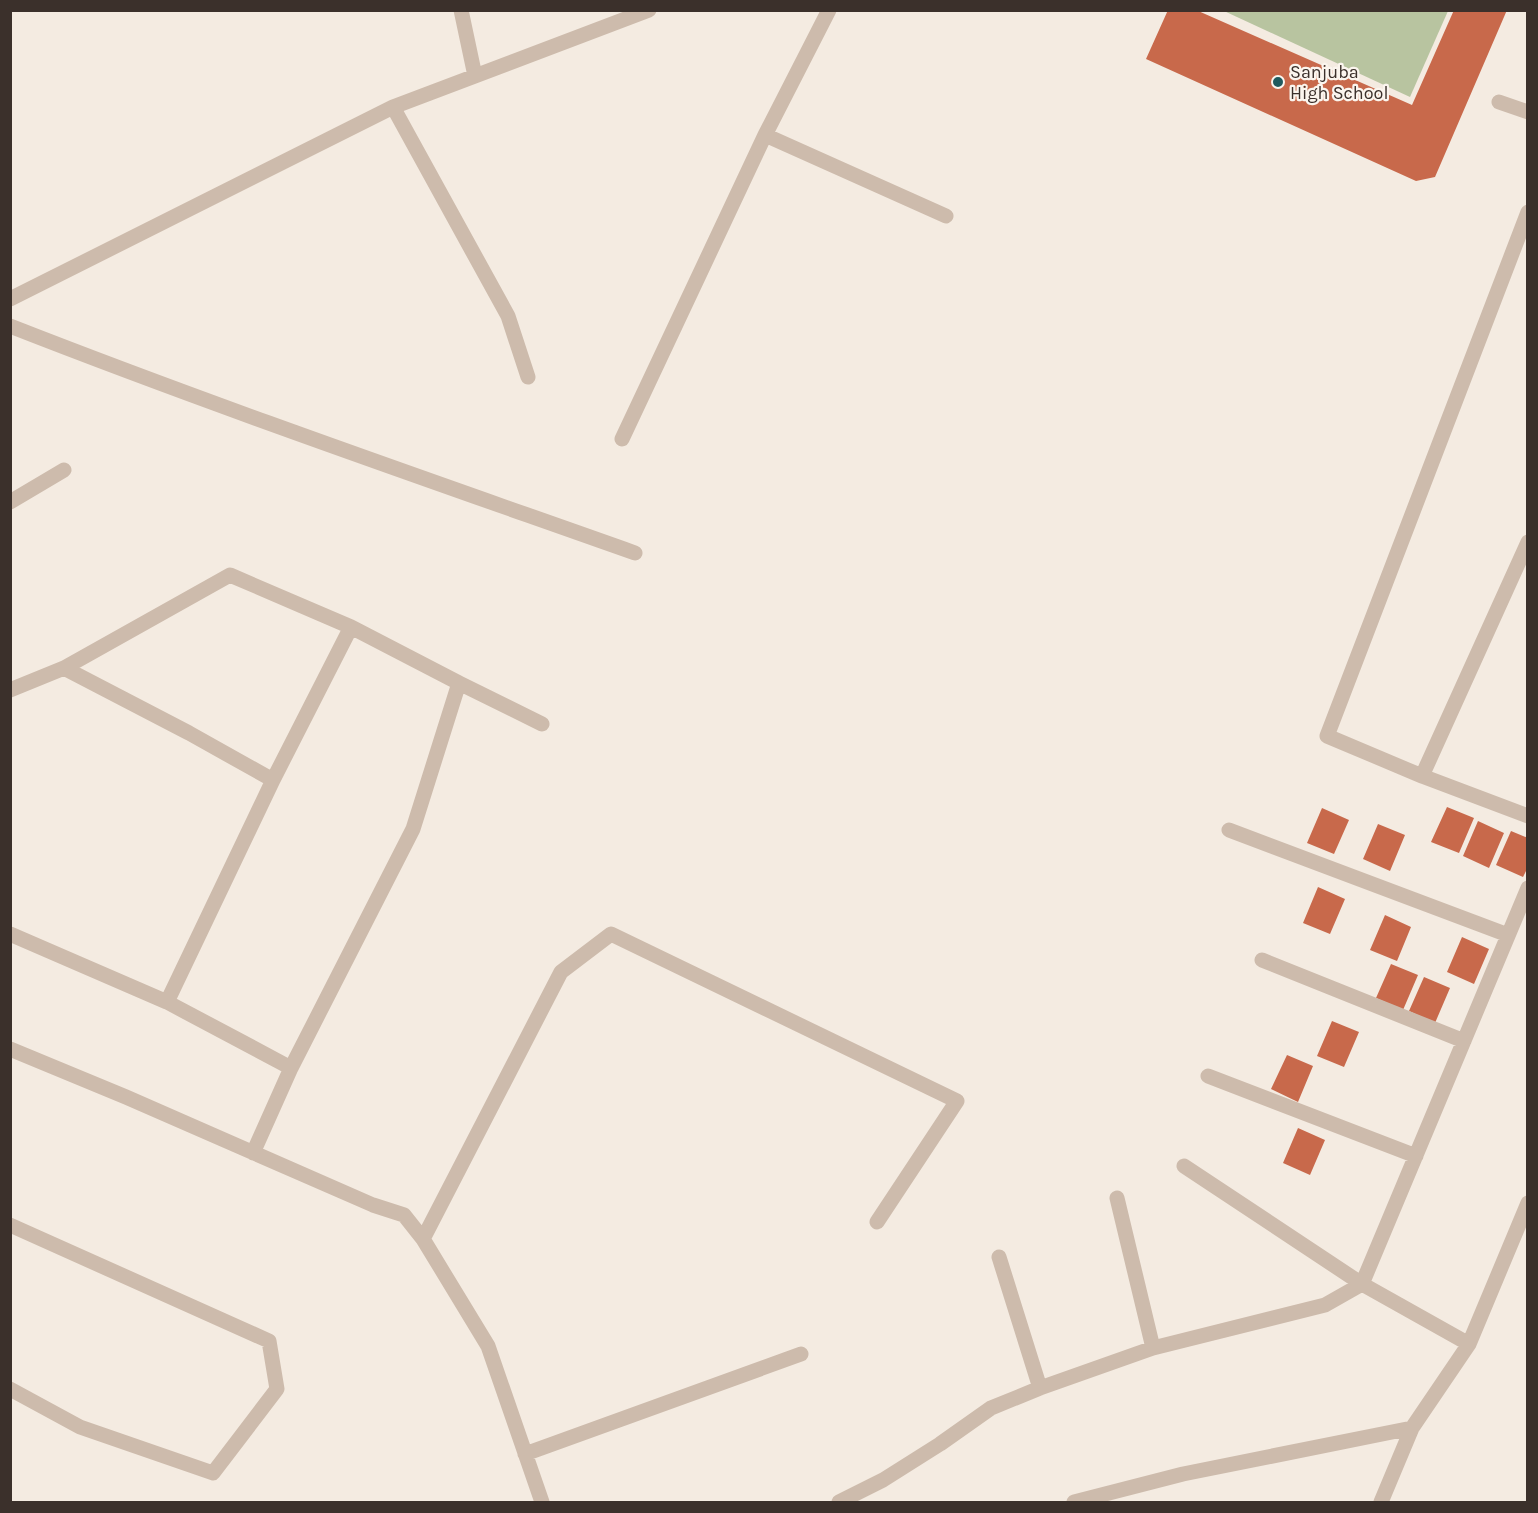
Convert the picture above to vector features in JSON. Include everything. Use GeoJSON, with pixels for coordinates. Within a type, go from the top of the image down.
{"type":"FeatureCollection","features":[{"type":"Feature","properties":{"kind":"street"},"geometry":{"type":"LineString","coordinates":[[461,10],[475,76]]}},
{"type":"Feature","properties":{"kind":"street"},"geometry":{"type":"LineString","coordinates":[[10,299],[393,107],[649,10]]}},
{"type":"Feature","properties":{"kind":"street"},"geometry":{"type":"LineString","coordinates":[[622,440],[765,135],[829,10]]}},
{"type":"Feature","properties":{"kind":"street"},"geometry":{"type":"LineString","coordinates":[[1499,102],[1527,112]]}},
{"type":"Feature","properties":{"kind":"street"},"geometry":{"type":"LineString","coordinates":[[393,107],[508,316],[528,376]]}},
{"type":"Feature","properties":{"kind":"street"},"geometry":{"type":"LineString","coordinates":[[765,135],[946,216]]}},
{"type":"Feature","properties":{"kind":"street"},"geometry":{"type":"LineString","coordinates":[[1527,212],[1327,736],[1422,776],[1527,816]]}},
{"type":"Feature","properties":{"kind":"street"},"geometry":{"type":"LineString","coordinates":[[10,326],[299,435],[635,553]]}},
{"type":"Feature","properties":{"kind":"street"},"geometry":{"type":"LineString","coordinates":[[10,502],[64,470]]}},
{"type":"Feature","properties":{"kind":"street"},"geometry":{"type":"LineString","coordinates":[[1422,776],[1527,542]]}},
{"type":"Feature","properties":{"kind":"street"},"geometry":{"type":"LineString","coordinates":[[10,690],[64,668],[230,575],[351,627],[542,724]]}},
{"type":"Feature","properties":{"kind":"street"},"geometry":{"type":"LineString","coordinates":[[167,1002],[273,780],[351,627]]}},
{"type":"Feature","properties":{"kind":"street"},"geometry":{"type":"LineString","coordinates":[[64,668],[180,728],[273,780]]}},
{"type":"Feature","properties":{"kind":"street"},"geometry":{"type":"LineString","coordinates":[[253,1153],[291,1068],[413,829],[459,683]]}},
{"type":"Feature","properties":{"kind":"street"},"geometry":{"type":"LineString","coordinates":[[1229,830],[1508,935]]}},
{"type":"Feature","properties":{"kind":"street"},"geometry":{"type":"LineString","coordinates":[[839,1503],[883,1480],[991,1408],[1153,1348],[1325,1305],[1362,1284],[1527,888]]}},
{"type":"Feature","properties":{"kind":"street"},"geometry":{"type":"LineString","coordinates":[[10,934],[167,1002],[291,1068]]}},
{"type":"Feature","properties":{"kind":"street"},"geometry":{"type":"LineString","coordinates":[[423,1239],[561,972],[611,934],[957,1101],[877,1222]]}},
{"type":"Feature","properties":{"kind":"street"},"geometry":{"type":"LineString","coordinates":[[1262,960],[1464,1041]]}},
{"type":"Feature","properties":{"kind":"street"},"geometry":{"type":"LineString","coordinates":[[10,1049],[373,1205],[404,1215],[423,1239],[488,1346],[542,1503]]}},
{"type":"Feature","properties":{"kind":"street"},"geometry":{"type":"LineString","coordinates":[[1208,1076],[1416,1156]]}},
{"type":"Feature","properties":{"kind":"street"},"geometry":{"type":"LineString","coordinates":[[1184,1166],[1362,1284],[1468,1344]]}},
{"type":"Feature","properties":{"kind":"street"},"geometry":{"type":"LineString","coordinates":[[1117,1198],[1153,1348]]}},
{"type":"Feature","properties":{"kind":"street"},"geometry":{"type":"LineString","coordinates":[[1380,1503],[1412,1428],[1468,1344],[1527,1203]]}},
{"type":"Feature","properties":{"kind":"street"},"geometry":{"type":"LineString","coordinates":[[10,1226],[269,1341],[277,1389],[213,1473],[80,1427],[10,1389]]}},
{"type":"Feature","properties":{"kind":"street"},"geometry":{"type":"LineString","coordinates":[[999,1257],[1040,1388]]}},
{"type":"Feature","properties":{"kind":"street"},"geometry":{"type":"LineString","coordinates":[[525,1454],[801,1354]]}},
{"type":"Feature","properties":{"kind":"street"},"geometry":{"type":"LineString","coordinates":[[1074,1503],[1183,1474],[1412,1428]]}},
{"type":"Feature","properties":{"kind":"green space"},"geometry":{"type":"Polygon","coordinates":[[[1224,11],[1448,11],[1410,97],[1224,11]]]}},
{"type":"Feature","properties":{"kind":"building","name":"Sanjuba High School"},"geometry":{"type":"Polygon","coordinates":[[[1168,10],[1196,10],[1412,105],[1454,10],[1507,10],[1435,177],[1416,181],[1146,59],[1168,10]]]}},
{"type":"Feature","properties":{"kind":"building"},"geometry":{"type":"Polygon","coordinates":[[[1447,807],[1474,818],[1459,853],[1431,842],[1447,807]]]}},
{"type":"Feature","properties":{"kind":"building"},"geometry":{"type":"Polygon","coordinates":[[[1322,808],[1349,820],[1334,854],[1307,843],[1322,808]]]}},
{"type":"Feature","properties":{"kind":"building"},"geometry":{"type":"Polygon","coordinates":[[[1478,821],[1504,833],[1489,868],[1463,856],[1478,821]]]}},
{"type":"Feature","properties":{"kind":"building"},"geometry":{"type":"Polygon","coordinates":[[[1378,824],[1405,835],[1390,871],[1363,859],[1378,824]]]}},
{"type":"Feature","properties":{"kind":"building"},"geometry":{"type":"Polygon","coordinates":[[[1511,831],[1528,838],[1528,867],[1523,877],[1496,865],[1511,831]]]}},
{"type":"Feature","properties":{"kind":"building"},"geometry":{"type":"Polygon","coordinates":[[[1318,887],[1345,899],[1330,934],[1303,923],[1318,887]]]}},
{"type":"Feature","properties":{"kind":"building"},"geometry":{"type":"Polygon","coordinates":[[[1385,915],[1411,927],[1397,961],[1370,950],[1385,915]]]}},
{"type":"Feature","properties":{"kind":"building"},"geometry":{"type":"Polygon","coordinates":[[[1462,937],[1489,949],[1474,984],[1447,972],[1462,937]]]}},
{"type":"Feature","properties":{"kind":"building"},"geometry":{"type":"Polygon","coordinates":[[[1391,964],[1418,975],[1403,1010],[1376,998],[1391,964]]]}},
{"type":"Feature","properties":{"kind":"building"},"geometry":{"type":"Polygon","coordinates":[[[1424,977],[1450,988],[1435,1023],[1409,1011],[1424,977]]]}},
{"type":"Feature","properties":{"kind":"building"},"geometry":{"type":"Polygon","coordinates":[[[1332,1021],[1359,1032],[1344,1067],[1317,1056],[1332,1021]]]}},
{"type":"Feature","properties":{"kind":"building"},"geometry":{"type":"Polygon","coordinates":[[[1287,1055],[1313,1066],[1298,1102],[1271,1089],[1287,1055]]]}},
{"type":"Feature","properties":{"kind":"building"},"geometry":{"type":"Polygon","coordinates":[[[1298,1128],[1325,1140],[1310,1175],[1283,1163],[1298,1128]]]}},
{"type":"Feature","properties":{"kind":"place","name":"Sanjuba High School"},"geometry":{"type":"Point","coordinates":[1278,82]}}]}
